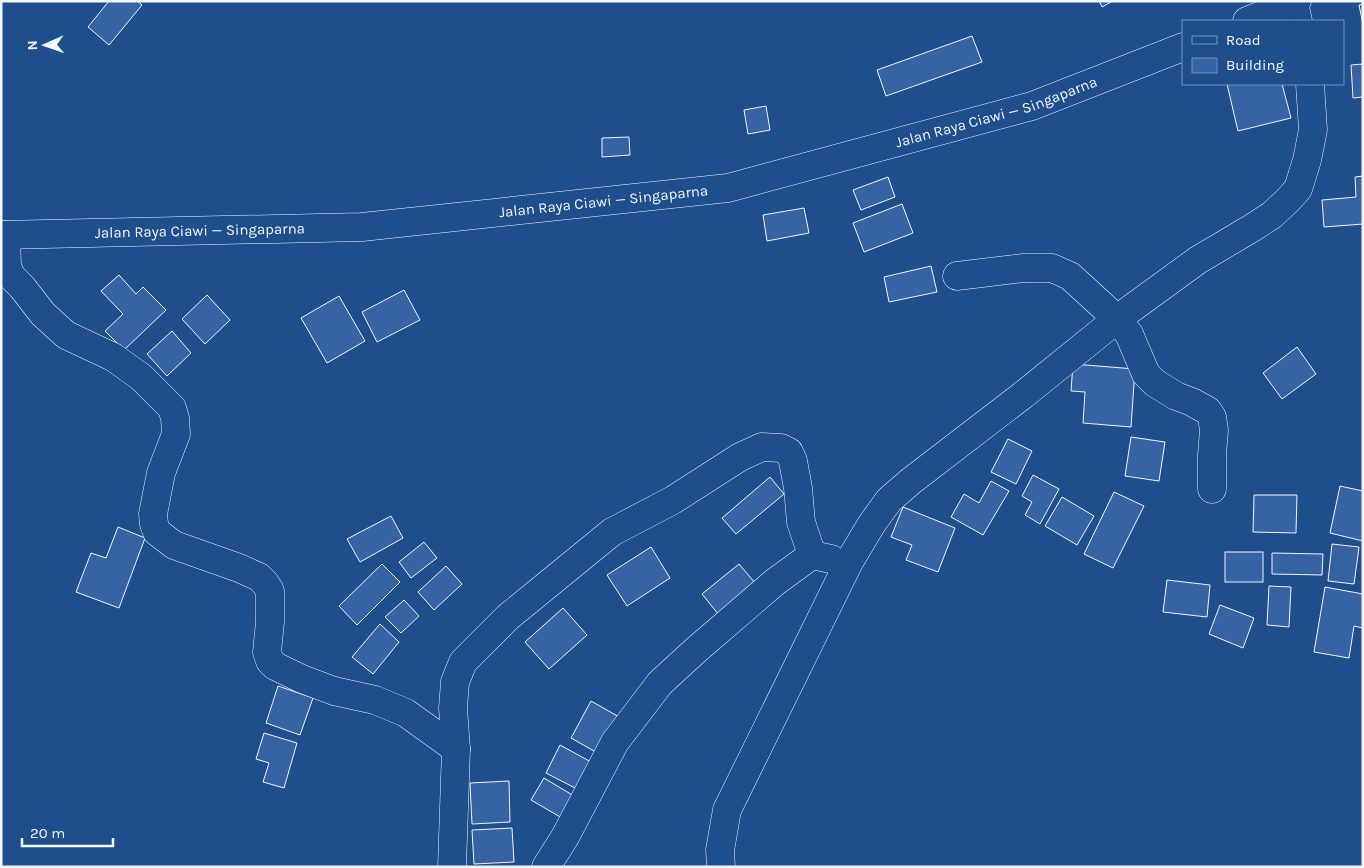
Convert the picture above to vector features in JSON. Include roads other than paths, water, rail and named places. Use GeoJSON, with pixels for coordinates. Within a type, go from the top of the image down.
{"type":"FeatureCollection","features":[{"type":"Feature","properties":{"kind":"street"},"geometry":{"type":"LineString","coordinates":[[1250,20],[1296,7]]}},
{"type":"Feature","properties":{"kind":"street","name":"Jalan Raya Ciawi — Singaparna"},"geometry":{"type":"LineString","coordinates":[[4,235],[362,227],[728,188],[1032,106],[1182,47]]}},
{"type":"Feature","properties":{"kind":"street"},"geometry":{"type":"LineString","coordinates":[[721,867],[720,850],[727,810],[849,562],[871,525],[889,500],[1117,319],[1198,260],[1272,216],[1288,201],[1298,189],[1307,160],[1313,130],[1310,85]]}},
{"type":"Feature","properties":{"kind":"street"},"geometry":{"type":"LineString","coordinates":[[4,235],[7,266],[11,276],[43,314],[66,335],[113,357],[141,377],[172,408],[176,434],[161,473],[153,514],[157,532],[174,546],[240,568],[265,583],[270,591],[270,622],[267,652],[270,661],[275,666],[334,692],[375,700],[406,713],[456,749]]}},
{"type":"Feature","properties":{"kind":"street"},"geometry":{"type":"LineString","coordinates":[[958,276],[1024,268],[1052,268],[1070,276],[1117,319],[1129,334],[1146,374],[1155,383],[1176,396],[1192,402],[1208,412],[1212,417],[1214,430],[1212,489]]}},
{"type":"Feature","properties":{"kind":"street"},"geometry":{"type":"LineString","coordinates":[[452,867],[456,749],[453,708],[455,682],[463,662],[508,617],[612,532],[673,500],[740,457],[762,447],[781,448],[790,452],[798,488],[800,522],[812,555]]}},
{"type":"Feature","properties":{"kind":"street"},"geometry":{"type":"LineString","coordinates":[[546,867],[565,837],[615,742],[660,683],[775,582],[812,555],[849,562]]}}]}
